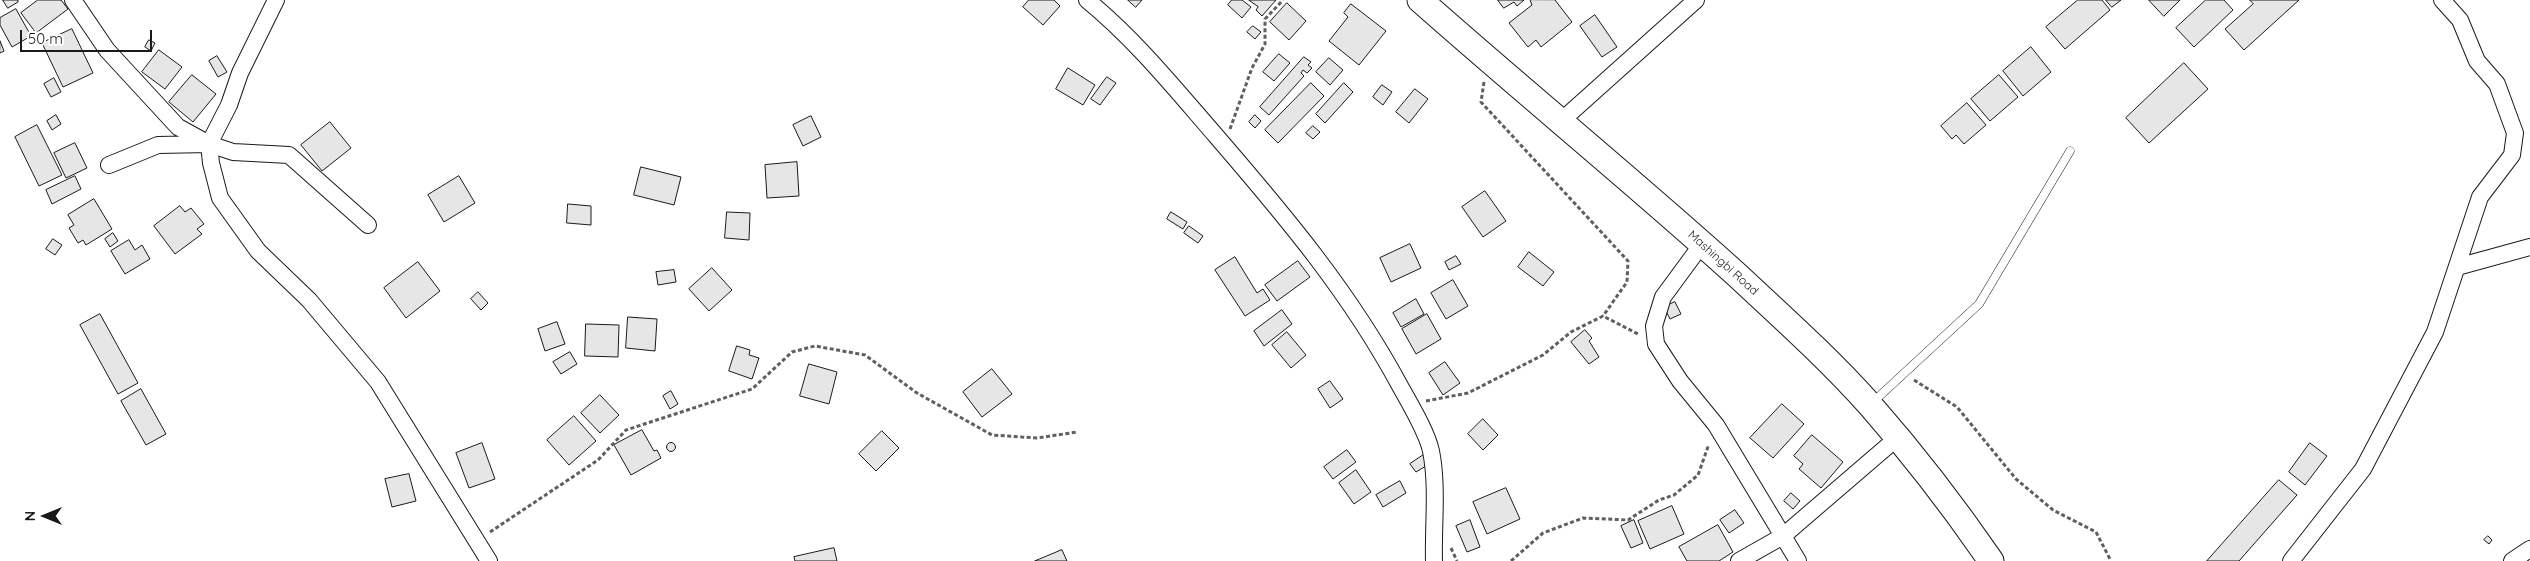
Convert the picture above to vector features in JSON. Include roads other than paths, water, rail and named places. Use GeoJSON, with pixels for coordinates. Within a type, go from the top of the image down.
{"type":"FeatureCollection","features":[{"type":"Feature","properties":{"kind":"main road","name":"Mashingbi Road"},"geometry":{"type":"LineString","coordinates":[[1420,0],[1560,122],[1658,204],[1807,339],[1870,405],[1963,520],[1991,561]]}},
{"type":"Feature","properties":{"kind":"street"},"geometry":{"type":"LineString","coordinates":[[73,0],[107,50],[178,127],[208,144],[233,152],[289,155],[368,225]]}},
{"type":"Feature","properties":{"kind":"street"},"geometry":{"type":"LineString","coordinates":[[276,0],[240,72],[229,104],[208,144],[220,198],[258,251],[310,300],[378,382],[489,561]]}},
{"type":"Feature","properties":{"kind":"street"},"geometry":{"type":"LineString","coordinates":[[1087,0],[1112,21],[1273,201],[1325,266],[1387,361],[1410,404],[1431,450],[1434,561]]}},
{"type":"Feature","properties":{"kind":"street"},"geometry":{"type":"LineString","coordinates":[[1560,122],[1696,0]]}},
{"type":"Feature","properties":{"kind":"street"},"geometry":{"type":"LineString","coordinates":[[2291,561],[2362,469],[2435,332],[2480,197],[2512,155],[2515,133],[2497,84],[2477,61],[2460,20],[2442,0]]}},
{"type":"Feature","properties":{"kind":"street"},"geometry":{"type":"LineString","coordinates":[[108,164],[158,145],[208,144]]}},
{"type":"Feature","properties":{"kind":"street"},"geometry":{"type":"LineString","coordinates":[[1702,244],[1663,297],[1654,326],[1656,344],[1680,381],[1716,425],[1798,561]]}},
{"type":"Feature","properties":{"kind":"street"},"geometry":{"type":"LineString","coordinates":[[2457,267],[2530,247]]}},
{"type":"Feature","properties":{"kind":"street"},"geometry":{"type":"LineString","coordinates":[[1739,561],[1783,536],[1897,438]]}},
{"type":"Feature","properties":{"kind":"street"},"geometry":{"type":"LineString","coordinates":[[2512,561],[2530,549]]}},
{"type":"Feature","properties":{"kind":"lane"},"geometry":{"type":"LineString","coordinates":[[1870,405],[1978,304],[2070,150]]}}]}
